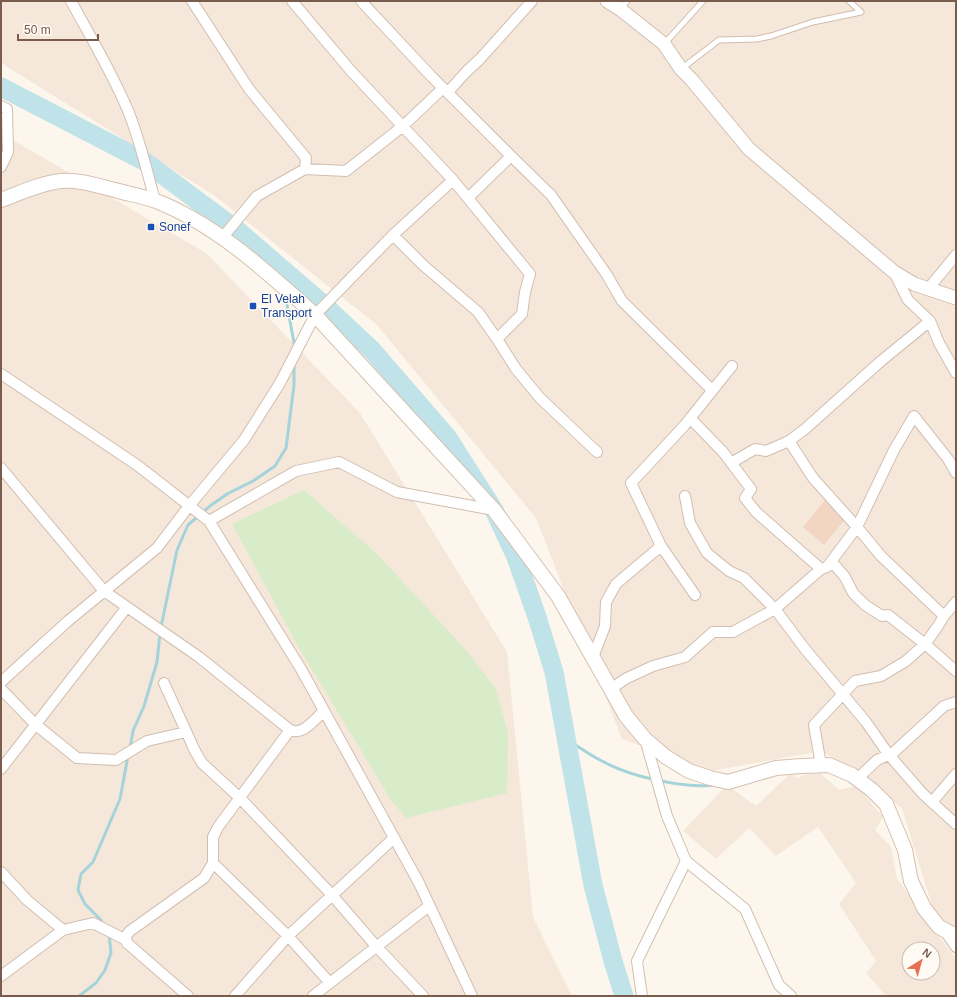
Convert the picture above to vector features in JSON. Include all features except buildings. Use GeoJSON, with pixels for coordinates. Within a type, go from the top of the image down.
{"type":"FeatureCollection","features":[{"type":"Feature","properties":{"kind":"main road"},"geometry":{"type":"LineString","coordinates":[[1,200],[44,185],[62,181],[87,183],[155,201],[210,230],[241,252],[284,287],[315,315],[494,510],[558,596],[626,716],[645,739],[666,756],[689,771],[728,782],[776,768],[821,765],[829,765],[852,775],[872,790],[886,804],[905,850],[911,881],[924,908],[939,927],[950,933]]}},
{"type":"Feature","properties":{"kind":"street"},"geometry":{"type":"LineString","coordinates":[[72,1],[115,81],[129,114],[155,201]]}},
{"type":"Feature","properties":{"kind":"street"},"geometry":{"type":"LineString","coordinates":[[192,1],[249,89],[306,158],[305,169]]}},
{"type":"Feature","properties":{"kind":"street"},"geometry":{"type":"LineString","coordinates":[[292,1],[352,71],[453,180],[530,274],[525,292],[522,314],[497,339]]}},
{"type":"Feature","properties":{"kind":"street"},"geometry":{"type":"LineString","coordinates":[[361,1],[446,90],[551,195],[607,275],[622,301],[712,390]]}},
{"type":"Feature","properties":{"kind":"street"},"geometry":{"type":"LineString","coordinates":[[222,238],[257,196],[305,169],[346,171],[403,126],[466,72],[480,59],[532,1]]}},
{"type":"Feature","properties":{"kind":"street"},"geometry":{"type":"LineString","coordinates":[[607,1],[623,5],[664,44],[681,69],[749,149],[894,272],[914,284],[956,298]]}},
{"type":"Feature","properties":{"kind":"street"},"geometry":{"type":"LineString","coordinates":[[1,106],[7,110],[8,152],[1,167]]}},
{"type":"Feature","properties":{"kind":"street"},"geometry":{"type":"LineString","coordinates":[[468,198],[511,156]]}},
{"type":"Feature","properties":{"kind":"street"},"geometry":{"type":"LineString","coordinates":[[1,682],[68,621],[157,548],[189,506],[244,440],[280,383],[315,315],[393,235],[453,180]]}},
{"type":"Feature","properties":{"kind":"street"},"geometry":{"type":"LineString","coordinates":[[393,235],[422,265],[478,312],[516,369],[540,398],[597,452]]}},
{"type":"Feature","properties":{"kind":"street"},"geometry":{"type":"LineString","coordinates":[[928,289],[956,255]]}},
{"type":"Feature","properties":{"kind":"street"},"geometry":{"type":"LineString","coordinates":[[894,272],[908,300],[930,321],[939,343],[956,373]]}},
{"type":"Feature","properties":{"kind":"street"},"geometry":{"type":"LineString","coordinates":[[731,463],[755,449],[766,451],[789,441],[805,429],[881,361],[930,321]]}},
{"type":"Feature","properties":{"kind":"street"},"geometry":{"type":"LineString","coordinates":[[695,595],[662,546],[631,483],[650,464],[690,418],[732,366]]}},
{"type":"Feature","properties":{"kind":"street"},"geometry":{"type":"LineString","coordinates":[[1,374],[137,465],[209,521],[301,669],[394,838],[429,906],[472,996]]}},
{"type":"Feature","properties":{"kind":"street"},"geometry":{"type":"LineString","coordinates":[[611,689],[626,679],[653,666],[685,657],[713,632],[733,632],[775,609],[821,569],[827,567],[857,527],[894,450],[914,416],[948,459],[956,473]]}},
{"type":"Feature","properties":{"kind":"street"},"geometry":{"type":"LineString","coordinates":[[690,418],[723,452],[751,489],[745,498],[756,512],[821,569]]}},
{"type":"Feature","properties":{"kind":"street"},"geometry":{"type":"LineString","coordinates":[[789,441],[813,478],[881,556],[944,616]]}},
{"type":"Feature","properties":{"kind":"street"},"geometry":{"type":"LineString","coordinates":[[209,521],[296,471],[339,462],[397,492],[494,510]]}},
{"type":"Feature","properties":{"kind":"street"},"geometry":{"type":"LineString","coordinates":[[1,468],[104,591],[199,657],[290,730],[302,730],[324,711]]}},
{"type":"Feature","properties":{"kind":"street"},"geometry":{"type":"LineString","coordinates":[[685,496],[690,523],[707,553],[729,571],[744,578],[775,609],[804,650],[866,722],[889,755],[923,794],[956,824]]}},
{"type":"Feature","properties":{"kind":"street"},"geometry":{"type":"LineString","coordinates":[[593,657],[605,626],[606,602],[616,584],[662,546]]}},
{"type":"Feature","properties":{"kind":"street"},"geometry":{"type":"LineString","coordinates":[[832,562],[845,577],[853,593],[865,605],[882,616],[888,615],[956,671]]}},
{"type":"Feature","properties":{"kind":"street"},"geometry":{"type":"LineString","coordinates":[[821,765],[814,725],[854,681],[881,676],[906,661],[925,644],[944,616],[956,602]]}},
{"type":"Feature","properties":{"kind":"street"},"geometry":{"type":"LineString","coordinates":[[1,769],[127,607]]}},
{"type":"Feature","properties":{"kind":"street"},"geometry":{"type":"LineString","coordinates":[[164,683],[202,763],[240,798],[332,895],[376,946],[423,996]]}},
{"type":"Feature","properties":{"kind":"street"},"geometry":{"type":"LineString","coordinates":[[1,689],[35,724],[77,758],[116,760],[147,741],[186,732]]}},
{"type":"Feature","properties":{"kind":"street"},"geometry":{"type":"LineString","coordinates":[[857,779],[876,760],[893,753],[944,706],[956,702]]}},
{"type":"Feature","properties":{"kind":"street"},"geometry":{"type":"LineString","coordinates":[[126,940],[126,936],[130,931],[204,878],[213,863],[213,837],[218,827],[290,730]]}},
{"type":"Feature","properties":{"kind":"street"},"geometry":{"type":"LineString","coordinates":[[645,739],[667,816],[686,861],[745,909],[779,985],[791,996]]}},
{"type":"Feature","properties":{"kind":"street"},"geometry":{"type":"LineString","coordinates":[[932,802],[956,774]]}},
{"type":"Feature","properties":{"kind":"street"},"geometry":{"type":"LineString","coordinates":[[235,996],[288,936],[394,838]]}},
{"type":"Feature","properties":{"kind":"street"},"geometry":{"type":"LineString","coordinates":[[642,996],[637,961],[686,861]]}},
{"type":"Feature","properties":{"kind":"street"},"geometry":{"type":"LineString","coordinates":[[213,863],[288,936],[330,983]]}},
{"type":"Feature","properties":{"kind":"street"},"geometry":{"type":"LineString","coordinates":[[1,872],[27,900],[63,930]]}},
{"type":"Feature","properties":{"kind":"street"},"geometry":{"type":"LineString","coordinates":[[313,996],[429,906]]}},
{"type":"Feature","properties":{"kind":"street"},"geometry":{"type":"LineString","coordinates":[[1,976],[63,930],[93,923],[126,940],[127,943],[188,996]]}},
{"type":"Feature","properties":{"kind":"street"},"geometry":{"type":"LineString","coordinates":[[950,933],[956,946]]}},
{"type":"Feature","properties":{"kind":"lane"},"geometry":{"type":"LineString","coordinates":[[664,44],[703,1]]}},
{"type":"Feature","properties":{"kind":"lane"},"geometry":{"type":"LineString","coordinates":[[681,69],[719,40],[757,39],[813,22],[861,12],[849,1]]}},
{"type":"Feature","properties":{"kind":"shaded area"},"geometry":{"type":"Polygon","coordinates":[[[1,1],[956,1],[956,933],[933,909],[902,808],[822,751],[711,771],[622,739],[536,518],[377,325],[215,196],[6,66],[1,61],[1,1]]]}},
{"type":"Feature","properties":{"kind":"shaded area"},"geometry":{"type":"Polygon","coordinates":[[[1,133],[206,253],[360,413],[507,652],[533,917],[572,996],[1,996],[1,133]]]}},
{"type":"Feature","properties":{"kind":"shaded area"},"geometry":{"type":"Polygon","coordinates":[[[817,770],[839,790],[857,786],[883,817],[875,830],[891,847],[897,879],[956,959],[956,996],[886,996],[866,973],[876,961],[839,904],[856,883],[818,827],[776,856],[749,828],[716,859],[683,831],[727,785],[756,806],[791,773],[797,778],[817,770]]]}},
{"type":"Feature","properties":{"kind":"green space"},"geometry":{"type":"Polygon","coordinates":[[[304,490],[377,554],[465,649],[496,689],[508,733],[507,793],[406,818],[391,800],[299,648],[232,524],[304,490]]]}},
{"type":"Feature","properties":{"kind":"waterway"},"geometry":{"type":"LineString","coordinates":[[1,87],[144,161],[237,230],[324,305],[372,350],[448,438],[494,510],[516,557],[537,617],[554,672],[593,885],[624,996]]}},
{"type":"Feature","properties":{"kind":"waterway"},"geometry":{"type":"LineString","coordinates":[[275,263],[280,277]]}},
{"type":"Feature","properties":{"kind":"waterway"},"geometry":{"type":"LineString","coordinates":[[285,294],[295,348]]}},
{"type":"Feature","properties":{"kind":"waterway"},"geometry":{"type":"LineString","coordinates":[[161,627],[177,550],[188,525],[227,494],[253,481],[275,466],[286,448],[294,385],[294,363]]}},
{"type":"Feature","properties":{"kind":"waterway"},"geometry":{"type":"LineString","coordinates":[[130,749],[133,731],[144,706],[157,662],[160,633]]}},
{"type":"Feature","properties":{"kind":"waterway"},"geometry":{"type":"LineString","coordinates":[[568,740],[598,759],[629,773],[678,784],[701,786],[714,785]]}},
{"type":"Feature","properties":{"kind":"waterway"},"geometry":{"type":"LineString","coordinates":[[103,924],[85,904],[78,890],[81,874],[93,862],[120,799],[128,756]]}},
{"type":"Feature","properties":{"kind":"waterway"},"geometry":{"type":"LineString","coordinates":[[79,996],[96,983],[105,970],[111,953],[109,934]]}},
{"type":"Feature","properties":{"kind":"place","name":"Sonef"},"geometry":{"type":"Point","coordinates":[151,227]}},
{"type":"Feature","properties":{"kind":"place","name":"El Velah Transport"},"geometry":{"type":"Point","coordinates":[253,306]}}]}
